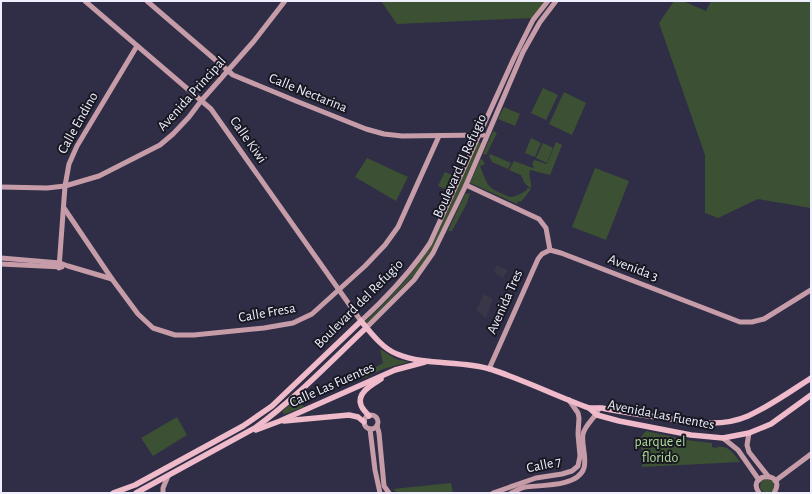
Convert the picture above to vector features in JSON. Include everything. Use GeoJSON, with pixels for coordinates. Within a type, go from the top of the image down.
{"type":"FeatureCollection","features":[{"type":"Feature","properties":{"kind":"main road"},"geometry":{"type":"LineString","coordinates":[[361,321],[384,346],[395,354],[428,361],[462,363],[489,369],[589,408]]}},
{"type":"Feature","properties":{"kind":"main road","name":"Boulevard del Refugio"},"geometry":{"type":"LineString","coordinates":[[112,493],[135,485],[243,426],[272,406],[361,321]]}},
{"type":"Feature","properties":{"kind":"main road","name":"Boulevard del Refugio"},"geometry":{"type":"LineString","coordinates":[[137,493],[248,433],[268,419],[366,328]]}},
{"type":"Feature","properties":{"kind":"main road"},"geometry":{"type":"LineString","coordinates":[[307,383],[306,381],[320,360]]}},
{"type":"Feature","properties":{"kind":"main road","name":"Calle Las Fuentes"},"geometry":{"type":"LineString","coordinates":[[248,433],[280,421],[395,370],[428,361]]}},
{"type":"Feature","properties":{"kind":"main road"},"geometry":{"type":"LineString","coordinates":[[369,416],[361,407],[360,402],[362,395],[366,389],[395,370]]}},
{"type":"Feature","properties":{"kind":"main road","name":"Avenida Las Fuentes"},"geometry":{"type":"LineString","coordinates":[[589,408],[599,408],[695,422],[716,423],[731,421],[747,416],[770,404],[811,378]]}},
{"type":"Feature","properties":{"kind":"main road","name":"Avenida Las Fuentes"},"geometry":{"type":"LineString","coordinates":[[589,408],[597,415],[619,421],[670,431],[723,438],[749,433],[771,424],[811,395]]}},
{"type":"Feature","properties":{"kind":"main road"},"geometry":{"type":"LineString","coordinates":[[280,421],[349,416],[358,417],[364,422]]}},
{"type":"Feature","properties":{"kind":"street","name":"Calle Kiwi"},"geometry":{"type":"LineString","coordinates":[[85,1],[211,109],[361,321]]}},
{"type":"Feature","properties":{"kind":"street","name":"Calle Nectarina"},"geometry":{"type":"LineString","coordinates":[[147,1],[233,75],[372,131],[402,136],[488,136]]}},
{"type":"Feature","properties":{"kind":"street","name":"Avenida Principal"},"geometry":{"type":"LineString","coordinates":[[1,186],[47,188],[65,186],[99,176],[154,149],[174,134],[264,30],[285,1]]}},
{"type":"Feature","properties":{"kind":"street","name":"Boulevard del Refugio"},"geometry":{"type":"LineString","coordinates":[[361,321],[388,297],[412,270],[430,243],[533,20],[548,1]]}},
{"type":"Feature","properties":{"kind":"street","name":"Boulevard El Refugio"},"geometry":{"type":"LineString","coordinates":[[366,328],[414,280],[438,244],[488,136],[523,52],[540,22],[556,1]]}},
{"type":"Feature","properties":{"kind":"street","name":"Calle Endino"},"geometry":{"type":"LineString","coordinates":[[60,265],[65,186],[69,164],[77,146],[137,46]]}},
{"type":"Feature","properties":{"kind":"street","name":"Calle Fresa"},"geometry":{"type":"LineString","coordinates":[[64,208],[112,279],[138,314],[157,330],[175,335],[194,335],[264,328],[293,323],[312,314],[365,266],[385,245],[398,227],[439,136]]}},
{"type":"Feature","properties":{"kind":"street"},"geometry":{"type":"LineString","coordinates":[[466,185],[539,220],[546,228],[550,250]]}},
{"type":"Feature","properties":{"kind":"street"},"geometry":{"type":"LineString","coordinates":[[438,244],[436,243],[436,240],[446,215],[445,212]]}},
{"type":"Feature","properties":{"kind":"street","name":"Avenida 3"},"geometry":{"type":"LineString","coordinates":[[550,250],[561,252],[740,322],[752,322],[764,319],[811,290]]}},
{"type":"Feature","properties":{"kind":"street","name":"Avenida Tres"},"geometry":{"type":"LineString","coordinates":[[489,369],[538,259],[542,254],[550,250]]}},
{"type":"Feature","properties":{"kind":"street"},"geometry":{"type":"LineString","coordinates":[[1,258],[68,266],[112,279]]}},
{"type":"Feature","properties":{"kind":"street"},"geometry":{"type":"LineString","coordinates":[[1,264],[60,265]]}},
{"type":"Feature","properties":{"kind":"street","name":"Calle 7"},"geometry":{"type":"LineString","coordinates":[[494,493],[536,478],[572,471],[578,466],[580,456],[578,434],[579,418],[578,413],[569,400]]}},
{"type":"Feature","properties":{"kind":"street","name":"Calle 7"},"geometry":{"type":"LineString","coordinates":[[511,493],[523,487],[556,485],[580,474],[584,468],[585,457],[583,434],[588,423],[597,415],[599,408]]}},
{"type":"Feature","properties":{"kind":"street"},"geometry":{"type":"LineString","coordinates":[[377,426],[374,429],[370,429],[365,426],[365,418],[369,416],[374,416],[376,418],[379,433],[384,486],[388,493]]}},
{"type":"Feature","properties":{"kind":"street"},"geometry":{"type":"LineString","coordinates":[[370,429],[380,493]]}},
{"type":"Feature","properties":{"kind":"street"},"geometry":{"type":"LineString","coordinates":[[749,433],[747,445],[749,452],[768,476],[775,481],[777,487],[776,492]]}},
{"type":"Feature","properties":{"kind":"street"},"geometry":{"type":"LineString","coordinates":[[723,438],[738,450],[759,480]]}},
{"type":"Feature","properties":{"kind":"street"},"geometry":{"type":"LineString","coordinates":[[775,481],[811,454]]}},
{"type":"Feature","properties":{"kind":"street"},"geometry":{"type":"LineString","coordinates":[[163,493],[163,488],[168,476]]}},
{"type":"Feature","properties":{"kind":"street"},"geometry":{"type":"LineString","coordinates":[[757,492],[756,485],[759,480],[768,476]]}},
{"type":"Feature","properties":{"kind":"street"},"geometry":{"type":"LineString","coordinates":[[137,493],[145,493]]}},
{"type":"Feature","properties":{"kind":"shaded area"},"geometry":{"type":"Polygon","coordinates":[[[497,265],[508,270],[503,278],[494,272],[497,265]]]}},
{"type":"Feature","properties":{"kind":"shaded area"},"geometry":{"type":"Polygon","coordinates":[[[484,294],[493,299],[486,318],[476,310],[484,294]]]}},
{"type":"Feature","properties":{"kind":"green space"},"geometry":{"type":"Polygon","coordinates":[[[381,1],[546,1],[533,18],[397,24],[381,1]]]}},
{"type":"Feature","properties":{"kind":"green space"},"geometry":{"type":"Polygon","coordinates":[[[674,1],[683,1],[706,11],[711,1],[811,1],[811,208],[758,199],[718,218],[705,213],[705,155],[659,23],[674,1]]]}},
{"type":"Feature","properties":{"kind":"green space"},"geometry":{"type":"Polygon","coordinates":[[[543,88],[558,95],[546,120],[531,113],[543,88]]]}},
{"type":"Feature","properties":{"kind":"green space"},"geometry":{"type":"Polygon","coordinates":[[[564,92],[586,103],[572,135],[549,124],[564,92]]]}},
{"type":"Feature","properties":{"kind":"green space"},"geometry":{"type":"Polygon","coordinates":[[[504,107],[520,114],[515,126],[498,119],[504,107]]]}},
{"type":"Feature","properties":{"kind":"green space"},"geometry":{"type":"Polygon","coordinates":[[[493,131],[497,133],[486,155],[483,154],[493,131]]]}},
{"type":"Feature","properties":{"kind":"green space"},"geometry":{"type":"Polygon","coordinates":[[[531,138],[541,143],[535,157],[525,153],[531,138]]]}},
{"type":"Feature","properties":{"kind":"green space"},"geometry":{"type":"Polygon","coordinates":[[[478,142],[483,144],[436,242],[427,257],[419,270],[366,325],[364,323],[404,282],[430,247],[478,142]]]}},
{"type":"Feature","properties":{"kind":"green space"},"geometry":{"type":"Polygon","coordinates":[[[556,142],[562,145],[550,175],[530,170],[529,174],[531,188],[523,181],[521,175],[509,170],[514,161],[533,168],[534,166],[532,165],[534,160],[547,164],[556,142]]]}},
{"type":"Feature","properties":{"kind":"green space"},"geometry":{"type":"Polygon","coordinates":[[[543,143],[553,148],[547,163],[536,158],[543,143]]]}},
{"type":"Feature","properties":{"kind":"green space"},"geometry":{"type":"Polygon","coordinates":[[[490,154],[511,163],[508,169],[492,162],[489,156],[490,154]]]}},
{"type":"Feature","properties":{"kind":"green space"},"geometry":{"type":"Polygon","coordinates":[[[367,158],[408,177],[396,201],[355,177],[367,158]]]}},
{"type":"Feature","properties":{"kind":"green space"},"geometry":{"type":"Polygon","coordinates":[[[481,158],[485,164],[480,166],[485,179],[493,189],[510,197],[521,194],[527,190],[527,188],[531,189],[521,202],[518,201],[517,204],[470,183],[481,158]]]}},
{"type":"Feature","properties":{"kind":"green space"},"geometry":{"type":"Polygon","coordinates":[[[595,168],[629,181],[606,240],[572,227],[595,168]]]}},
{"type":"Feature","properties":{"kind":"green space"},"geometry":{"type":"Polygon","coordinates":[[[445,172],[458,178],[452,192],[438,186],[445,172]]]}},
{"type":"Feature","properties":{"kind":"green space"},"geometry":{"type":"Polygon","coordinates":[[[470,193],[467,203],[452,231],[448,231],[465,194],[470,193]]]}},
{"type":"Feature","properties":{"kind":"green space"},"geometry":{"type":"Polygon","coordinates":[[[380,349],[396,359],[409,362],[383,369],[364,378],[361,376],[383,363],[380,349]]]}},
{"type":"Feature","properties":{"kind":"green space"},"geometry":{"type":"Polygon","coordinates":[[[296,398],[304,407],[285,414],[283,413],[282,412],[296,398]]]}},
{"type":"Feature","properties":{"kind":"green space"},"geometry":{"type":"Polygon","coordinates":[[[177,417],[187,435],[153,456],[141,438],[177,417]]]}},
{"type":"Feature","properties":{"kind":"green space","name":"parque el florido"},"geometry":{"type":"Polygon","coordinates":[[[646,431],[693,441],[712,443],[712,447],[716,448],[725,447],[733,453],[740,462],[642,467],[643,458],[640,438],[646,431]]]}},
{"type":"Feature","properties":{"kind":"green space"},"geometry":{"type":"Polygon","coordinates":[[[764,479],[770,479],[774,483],[774,489],[770,493],[764,493],[760,489],[760,483],[764,479]]]}},
{"type":"Feature","properties":{"kind":"green space"},"geometry":{"type":"Polygon","coordinates":[[[451,483],[453,493],[398,493],[393,489],[451,483]]]}}]}
